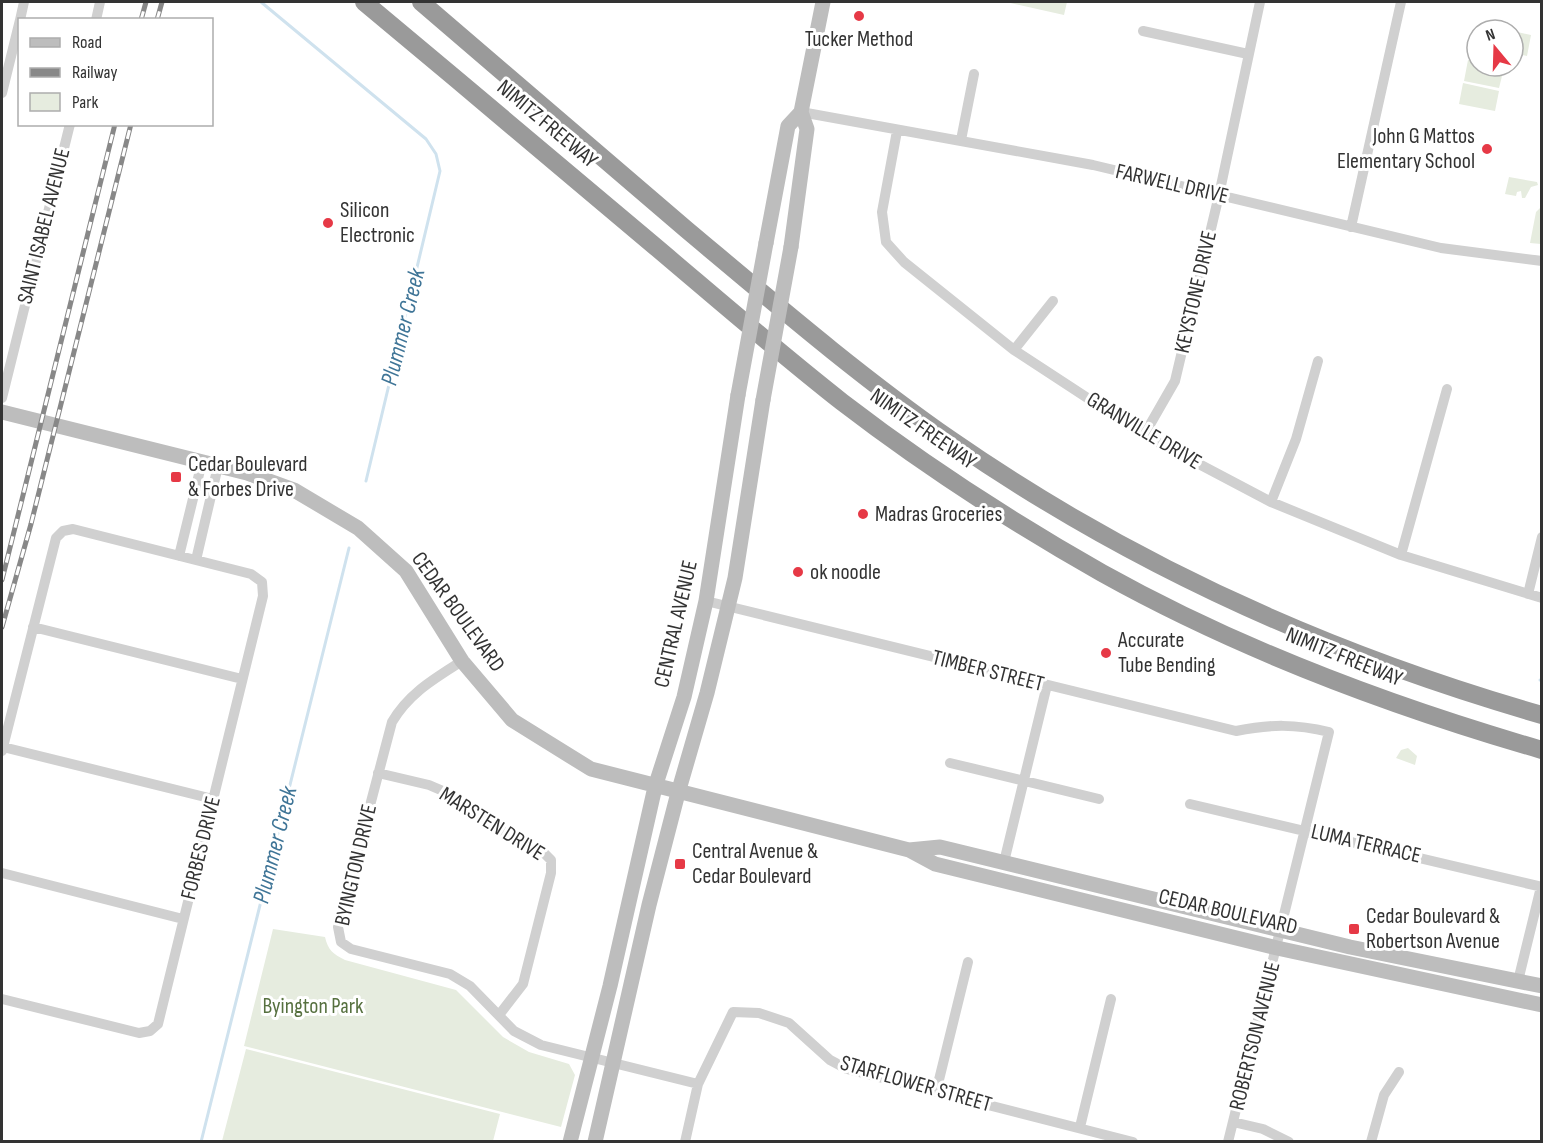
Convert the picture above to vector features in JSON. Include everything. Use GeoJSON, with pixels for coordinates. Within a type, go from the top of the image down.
{"type":"FeatureCollection","features":[{"type":"Feature","properties":{"kind":"highway","name":"NIMITZ FREEWAY"},"geometry":{"type":"LineString","coordinates":[[364,2],[843,403],[1016,521],[1114,579],[1198,622],[1278,658],[1396,704],[1542,750]]}},
{"type":"Feature","properties":{"kind":"highway","name":"NIMITZ FREEWAY"},"geometry":{"type":"LineString","coordinates":[[421,2],[797,322],[950,439],[1034,495],[1203,586],[1313,637],[1406,673],[1542,715]]}},
{"type":"Feature","properties":{"kind":"main road","name":"CENTRAL AVENUE"},"geometry":{"type":"LineString","coordinates":[[595,1142],[678,793],[707,693],[735,578],[790,247],[807,129],[801,112],[823,2]]}},
{"type":"Feature","properties":{"kind":"main road","name":"CENTRAL AVENUE"},"geometry":{"type":"LineString","coordinates":[[570,1142],[610,986],[655,787],[684,697],[706,601],[738,395],[788,126],[801,112]]}},
{"type":"Feature","properties":{"kind":"main road","name":"CEDAR BOULEVARD"},"geometry":{"type":"LineString","coordinates":[[2,412],[210,464],[294,490],[358,528],[406,571],[462,661],[512,720],[591,769],[909,850],[935,864],[1277,948],[1542,1005]]}},
{"type":"Feature","properties":{"kind":"main road","name":"CEDAR BOULEVARD"},"geometry":{"type":"LineString","coordinates":[[909,850],[940,847],[1281,930],[1542,986]]}},
{"type":"Feature","properties":{"kind":"street"},"geometry":{"type":"LineString","coordinates":[[20,18],[24,2]]}},
{"type":"Feature","properties":{"kind":"street"},"geometry":{"type":"LineString","coordinates":[[96,18],[100,2]]}},
{"type":"Feature","properties":{"kind":"street","name":"KEYSTONE DRIVE"},"geometry":{"type":"LineString","coordinates":[[1143,435],[1175,381],[1219,195],[1260,2]]}},
{"type":"Feature","properties":{"kind":"street"},"geometry":{"type":"LineString","coordinates":[[1351,227],[1401,2]]}},
{"type":"Feature","properties":{"kind":"street"},"geometry":{"type":"LineString","coordinates":[[2,93],[18,28]]}},
{"type":"Feature","properties":{"kind":"street"},"geometry":{"type":"LineString","coordinates":[[1143,32],[1248,54]]}},
{"type":"Feature","properties":{"kind":"street"},"geometry":{"type":"LineString","coordinates":[[960,140],[974,74]]}},
{"type":"Feature","properties":{"kind":"street","name":"FARWELL DRIVE"},"geometry":{"type":"LineString","coordinates":[[801,112],[1093,165],[1441,248],[1542,261]]}},
{"type":"Feature","properties":{"kind":"street","name":"SAINT ISABEL AVENUE"},"geometry":{"type":"LineString","coordinates":[[2,398],[70,126]]}},
{"type":"Feature","properties":{"kind":"street","name":"GRANVILLE DRIVE"},"geometry":{"type":"LineString","coordinates":[[897,131],[882,212],[886,242],[904,262],[1014,350],[1143,435],[1271,502],[1401,555],[1542,598]]}},
{"type":"Feature","properties":{"kind":"street"},"geometry":{"type":"LineString","coordinates":[[1014,350],[1053,301]]}},
{"type":"Feature","properties":{"kind":"street"},"geometry":{"type":"LineString","coordinates":[[1271,502],[1296,439],[1318,361]]}},
{"type":"Feature","properties":{"kind":"street"},"geometry":{"type":"LineString","coordinates":[[1401,555],[1447,389]]}},
{"type":"Feature","properties":{"kind":"street"},"geometry":{"type":"LineString","coordinates":[[179,556],[210,464]]}},
{"type":"Feature","properties":{"kind":"street"},"geometry":{"type":"LineString","coordinates":[[196,560],[210,464]]}},
{"type":"Feature","properties":{"kind":"street","name":"FORBES DRIVE"},"geometry":{"type":"LineString","coordinates":[[2,749],[56,538],[63,531],[73,529],[251,574],[262,582],[263,596],[158,1024],[150,1031],[139,1033],[2,999]]}},
{"type":"Feature","properties":{"kind":"street"},"geometry":{"type":"LineString","coordinates":[[1528,594],[1542,537]]}},
{"type":"Feature","properties":{"kind":"street","name":"TIMBER STREET"},"geometry":{"type":"LineString","coordinates":[[706,601],[1236,731],[1270,724],[1301,725],[1329,732],[1305,830]]}},
{"type":"Feature","properties":{"kind":"street"},"geometry":{"type":"LineString","coordinates":[[33,627],[242,679]]}},
{"type":"Feature","properties":{"kind":"street","name":"BYINGTON DRIVE"},"geometry":{"type":"LineString","coordinates":[[462,661],[418,689],[402,705],[392,722],[338,927],[341,942],[351,949],[450,974],[470,986],[514,1031],[541,1045],[614,1064]]}},
{"type":"Feature","properties":{"kind":"street"},"geometry":{"type":"LineString","coordinates":[[1004,862],[1047,686]]}},
{"type":"Feature","properties":{"kind":"street"},"geometry":{"type":"LineString","coordinates":[[2,749],[213,799]]}},
{"type":"Feature","properties":{"kind":"street"},"geometry":{"type":"LineString","coordinates":[[950,763],[1099,799]]}},
{"type":"Feature","properties":{"kind":"street","name":"MARSTEN DRIVE"},"geometry":{"type":"LineString","coordinates":[[378,773],[429,785],[450,794],[491,825],[541,850],[551,860],[551,873],[523,984],[499,1015]]}},
{"type":"Feature","properties":{"kind":"street","name":"LUMA TERRACE"},"geometry":{"type":"LineString","coordinates":[[1190,804],[1541,887]]}},
{"type":"Feature","properties":{"kind":"street","name":"ROBERTSON AVENUE"},"geometry":{"type":"LineString","coordinates":[[1228,1142],[1305,830]]}},
{"type":"Feature","properties":{"kind":"street"},"geometry":{"type":"LineString","coordinates":[[2,873],[183,918]]}},
{"type":"Feature","properties":{"kind":"street"},"geometry":{"type":"LineString","coordinates":[[1518,981],[1541,887]]}},
{"type":"Feature","properties":{"kind":"street"},"geometry":{"type":"LineString","coordinates":[[936,1092],[968,962]]}},
{"type":"Feature","properties":{"kind":"street"},"geometry":{"type":"LineString","coordinates":[[1080,1127],[1111,999]]}},
{"type":"Feature","properties":{"kind":"street","name":"STARFLOWER STREET"},"geometry":{"type":"LineString","coordinates":[[698,1084],[733,1012],[759,1013],[789,1023],[830,1060],[847,1069],[1133,1142]]}},
{"type":"Feature","properties":{"kind":"street"},"geometry":{"type":"LineString","coordinates":[[614,1064],[698,1084],[685,1142]]}},
{"type":"Feature","properties":{"kind":"street"},"geometry":{"type":"LineString","coordinates":[[1371,1142],[1384,1095],[1399,1072]]}},
{"type":"Feature","properties":{"kind":"street"},"geometry":{"type":"LineString","coordinates":[[1233,1122],[1263,1129],[1289,1142]]}},
{"type":"Feature","properties":{"kind":"green space"},"geometry":{"type":"Polygon","coordinates":[[[1006,2],[1067,2],[1064,15],[1006,2]]]}},
{"type":"Feature","properties":{"kind":"green space"},"geometry":{"type":"Polygon","coordinates":[[[1525,34],[1531,35],[1527,56],[1525,56],[1525,34]]]}},
{"type":"Feature","properties":{"kind":"green space"},"geometry":{"type":"Polygon","coordinates":[[[1465,76],[1465,78],[1502,78],[1499,88],[1464,81],[1465,76]]]}},
{"type":"Feature","properties":{"kind":"green space"},"geometry":{"type":"Polygon","coordinates":[[[1463,83],[1499,91],[1495,111],[1459,104],[1463,83]]]}},
{"type":"Feature","properties":{"kind":"green space"},"geometry":{"type":"Polygon","coordinates":[[[1509,177],[1537,182],[1538,185],[1531,187],[1525,198],[1522,198],[1521,191],[1517,192],[1516,196],[1505,194],[1509,177]]]}},
{"type":"Feature","properties":{"kind":"green space"},"geometry":{"type":"Polygon","coordinates":[[[1541,207],[1541,244],[1530,243],[1536,212],[1541,207]]]}},
{"type":"Feature","properties":{"kind":"green space"},"geometry":{"type":"Polygon","coordinates":[[[1408,748],[1417,756],[1415,765],[1396,758],[1401,750],[1408,748]]]}},
{"type":"Feature","properties":{"kind":"green space","name":"Byington Park"},"geometry":{"type":"Polygon","coordinates":[[[273,929],[325,937],[332,951],[345,960],[456,990],[503,1037],[529,1052],[569,1064],[575,1075],[561,1127],[244,1046],[273,929]]]}},
{"type":"Feature","properties":{"kind":"green space"},"geometry":{"type":"Polygon","coordinates":[[[246,1049],[500,1114],[493,1141],[222,1141],[246,1049]]]}},
{"type":"Feature","properties":{"kind":"waterway","name":"Plummer Creek"},"geometry":{"type":"LineString","coordinates":[[261,2],[426,139],[436,154],[440,171],[366,481]]}},
{"type":"Feature","properties":{"kind":"waterway","name":"Plummer Creek"},"geometry":{"type":"LineString","coordinates":[[201,1142],[349,548]]}},
{"type":"Feature","properties":{"kind":"railway"},"geometry":{"type":"LineString","coordinates":[[142,18],[146,2]]}},
{"type":"Feature","properties":{"kind":"railway"},"geometry":{"type":"LineString","coordinates":[[158,18],[162,2]]}},
{"type":"Feature","properties":{"kind":"railway"},"geometry":{"type":"LineString","coordinates":[[2,580],[115,126]]}},
{"type":"Feature","properties":{"kind":"railway"},"geometry":{"type":"LineString","coordinates":[[2,627],[31,524],[130,126]]}},
{"type":"Feature","properties":{"kind":"place","name":"Tucker Method"},"geometry":{"type":"Point","coordinates":[859,16]}},
{"type":"Feature","properties":{"kind":"place","name":"John G Mattos Elementary School"},"geometry":{"type":"Point","coordinates":[1487,149]}},
{"type":"Feature","properties":{"kind":"place","name":"Silicon Electronic"},"geometry":{"type":"Point","coordinates":[328,223]}},
{"type":"Feature","properties":{"kind":"place","name":"Cedar Boulevard & Forbes Drive"},"geometry":{"type":"Point","coordinates":[176,477]}},
{"type":"Feature","properties":{"kind":"place","name":"Madras Groceries"},"geometry":{"type":"Point","coordinates":[863,514]}},
{"type":"Feature","properties":{"kind":"place","name":"ok noodle"},"geometry":{"type":"Point","coordinates":[798,572]}},
{"type":"Feature","properties":{"kind":"place","name":"Accurate Tube Bending"},"geometry":{"type":"Point","coordinates":[1106,653]}},
{"type":"Feature","properties":{"kind":"place","name":"Central Avenue & Cedar Boulevard"},"geometry":{"type":"Point","coordinates":[680,864]}},
{"type":"Feature","properties":{"kind":"place","name":"Cedar Boulevard & Robertson Avenue"},"geometry":{"type":"Point","coordinates":[1354,929]}}]}
